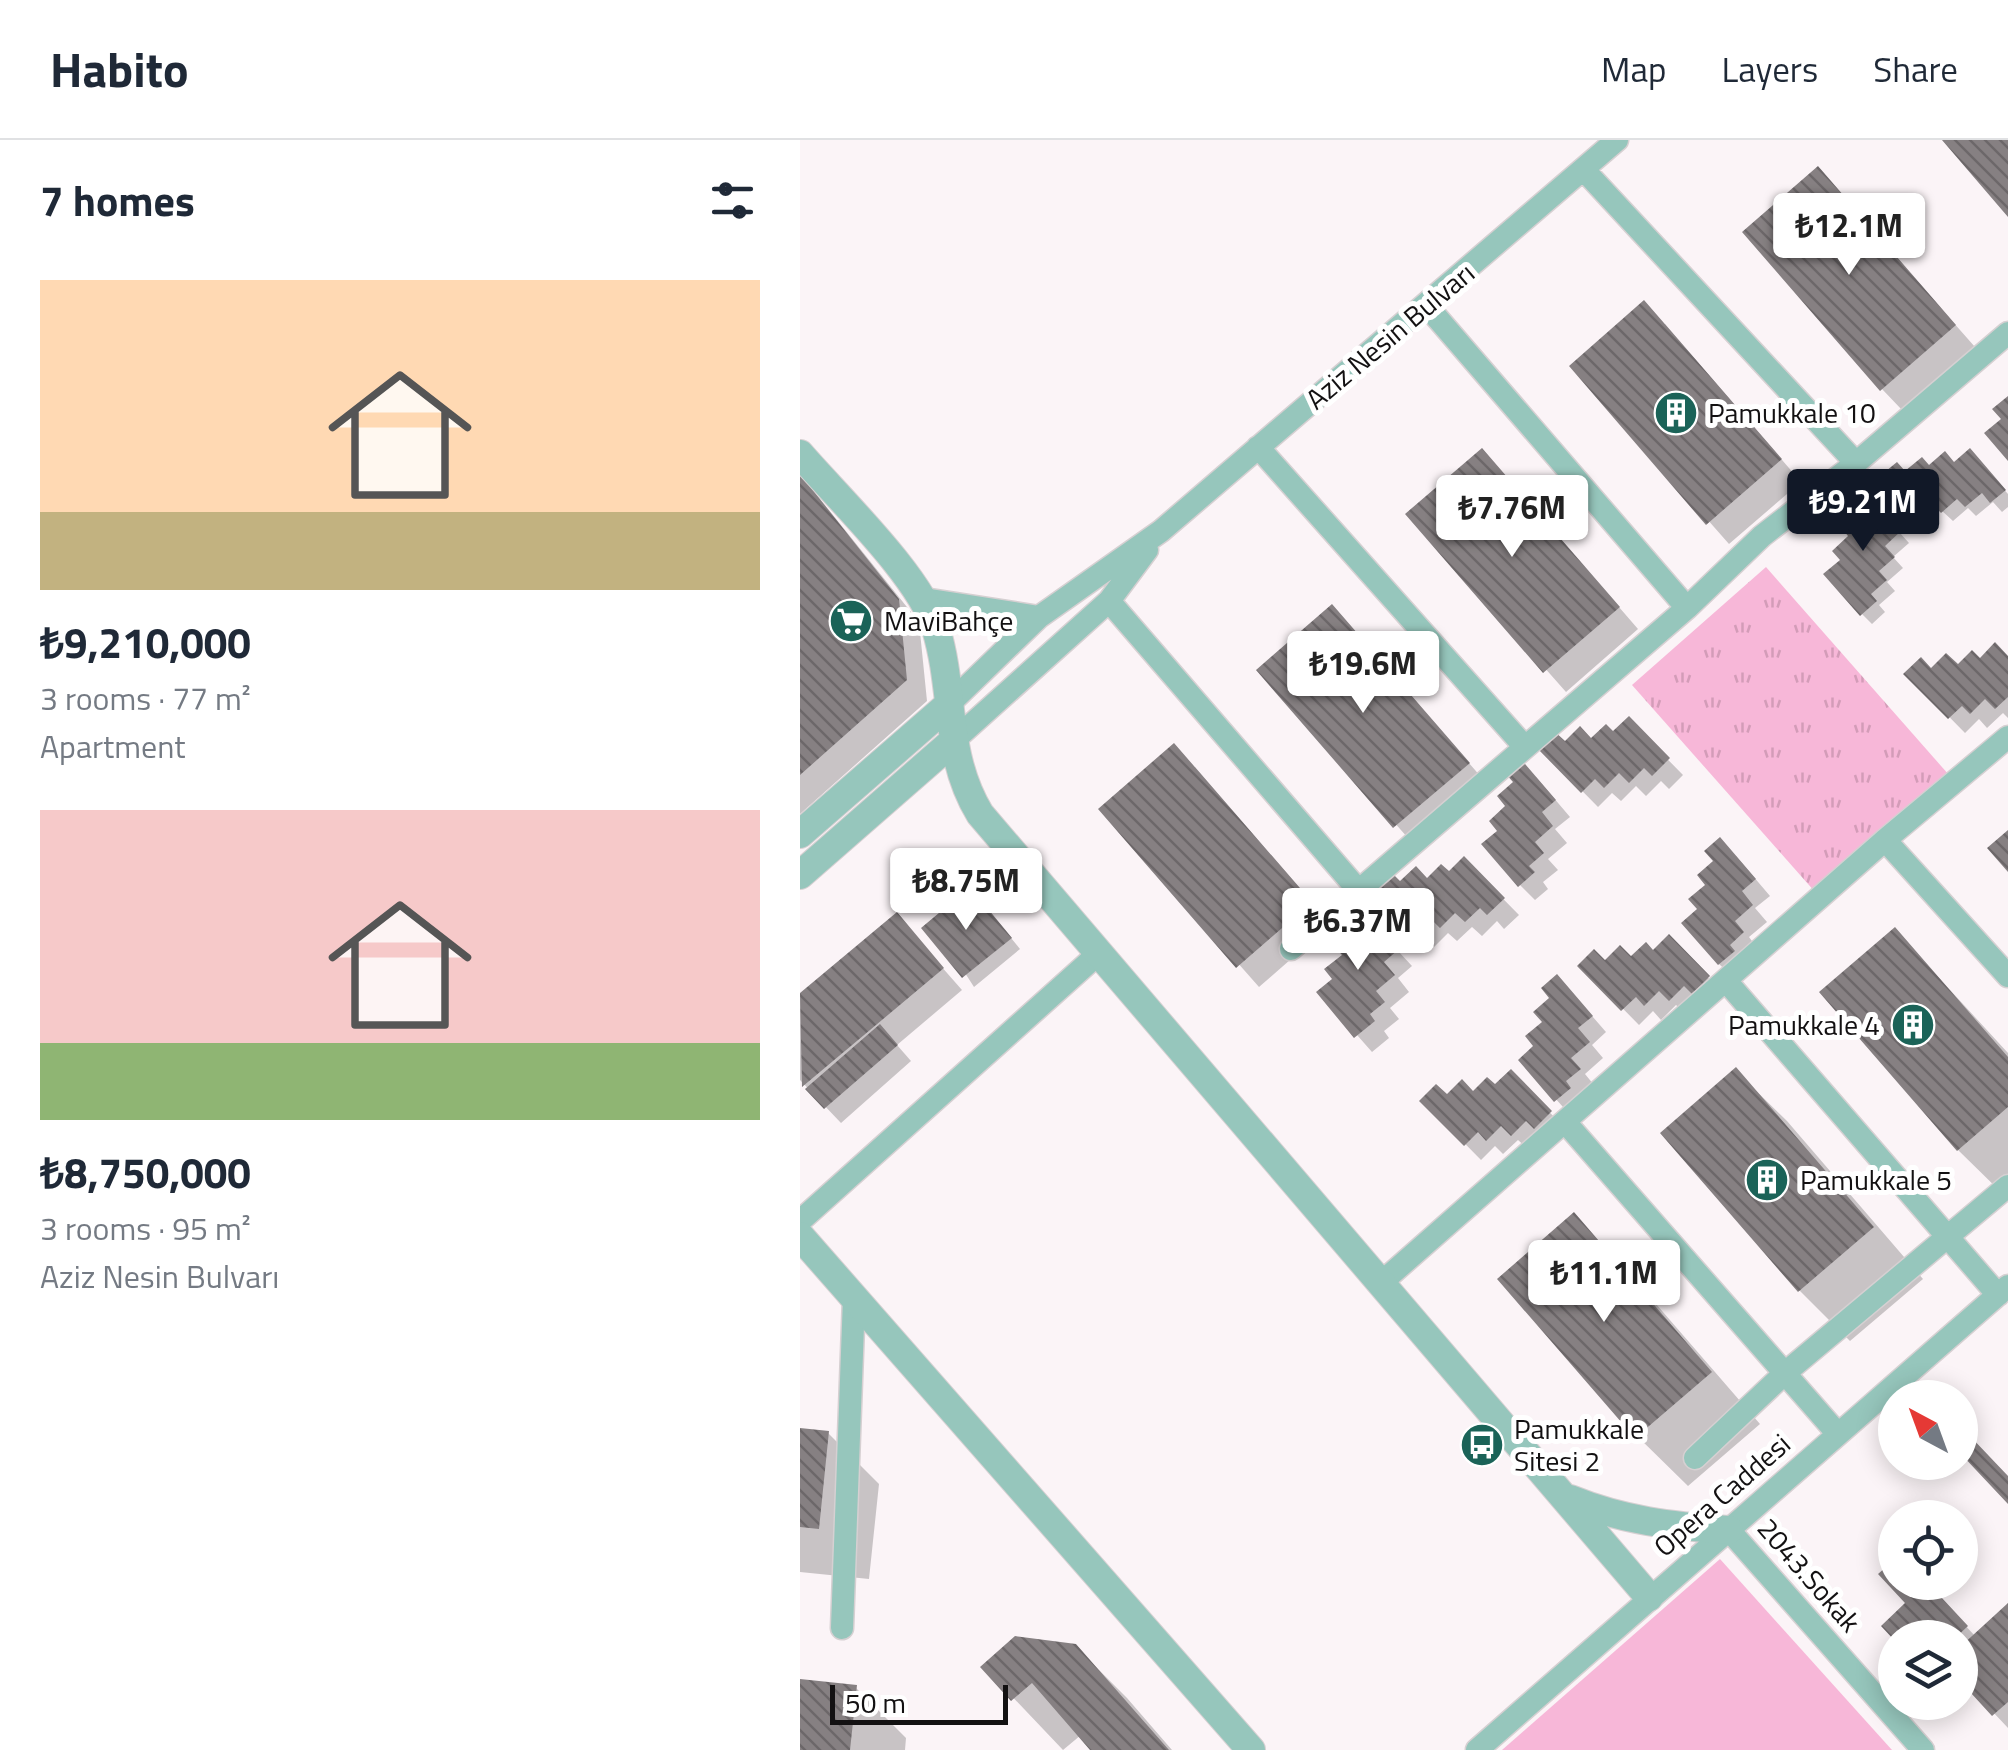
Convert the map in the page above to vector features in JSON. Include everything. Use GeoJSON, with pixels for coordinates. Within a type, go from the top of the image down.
{"type":"FeatureCollection","features":[{"type":"Feature","properties":{"kind":"street","name":"Aziz Nesin Bulvarı"},"geometry":{"type":"LineString","coordinates":[[947,706],[1040,617],[1161,531],[1617,140]]}},
{"type":"Feature","properties":{"kind":"street"},"geometry":{"type":"LineString","coordinates":[[1584,170],[1856,463]]}},
{"type":"Feature","properties":{"kind":"street"},"geometry":{"type":"LineString","coordinates":[[1427,306],[1687,608]]}},
{"type":"Feature","properties":{"kind":"street"},"geometry":{"type":"LineString","coordinates":[[1290,949],[1687,608],[1762,536],[1856,463],[2008,333]]}},
{"type":"Feature","properties":{"kind":"street"},"geometry":{"type":"LineString","coordinates":[[1258,447],[1524,746]]}},
{"type":"Feature","properties":{"kind":"street"},"geometry":{"type":"LineString","coordinates":[[800,454],[924,599],[937,630],[952,743],[964,788],[980,814],[1649,1597]]}},
{"type":"Feature","properties":{"kind":"street","name":"Aziz Nesin Bulvarı"},"geometry":{"type":"LineString","coordinates":[[800,875],[1109,600],[1161,531]]}},
{"type":"Feature","properties":{"kind":"street"},"geometry":{"type":"LineString","coordinates":[[924,599],[1040,617]]}},
{"type":"Feature","properties":{"kind":"street"},"geometry":{"type":"LineString","coordinates":[[1109,600],[1359,890]]}},
{"type":"Feature","properties":{"kind":"street"},"geometry":{"type":"LineString","coordinates":[[800,834],[947,706]]}},
{"type":"Feature","properties":{"kind":"street"},"geometry":{"type":"LineString","coordinates":[[1382,1282],[1885,840],[2008,738]]}},
{"type":"Feature","properties":{"kind":"street"},"geometry":{"type":"LineString","coordinates":[[1885,840],[2008,976]]}},
{"type":"Feature","properties":{"kind":"street"},"geometry":{"type":"LineString","coordinates":[[800,1221],[1098,954]]}},
{"type":"Feature","properties":{"kind":"street"},"geometry":{"type":"LineString","coordinates":[[1727,982],[1948,1238],[2003,1290]]}},
{"type":"Feature","properties":{"kind":"street"},"geometry":{"type":"LineString","coordinates":[[1566,1123],[1837,1433]]}},
{"type":"Feature","properties":{"kind":"street"},"geometry":{"type":"LineString","coordinates":[[1695,1458],[1784,1373],[2008,1186]]}},
{"type":"Feature","properties":{"kind":"street"},"geometry":{"type":"LineString","coordinates":[[800,1236],[1251,1750]]}},
{"type":"Feature","properties":{"kind":"street","name":"Opera Caddesi"},"geometry":{"type":"LineString","coordinates":[[1477,1750],[2003,1290]]}},
{"type":"Feature","properties":{"kind":"street"},"geometry":{"type":"LineString","coordinates":[[842,1628],[854,1298]]}},
{"type":"Feature","properties":{"kind":"street"},"geometry":{"type":"LineString","coordinates":[[1566,1497],[1614,1517],[1652,1526],[1729,1530]]}},
{"type":"Feature","properties":{"kind":"street","name":"2043.Sokak"},"geometry":{"type":"LineString","coordinates":[[1729,1530],[1922,1750]]}},
{"type":"Feature","properties":{"kind":"green space"},"geometry":{"type":"Polygon","coordinates":[[[1766,567],[1949,775],[1816,893],[1632,685],[1766,567]]]}},
{"type":"Feature","properties":{"kind":"green space"},"geometry":{"type":"Polygon","coordinates":[[[1720,1559],[1892,1750],[1502,1750],[1720,1559]]]}},
{"type":"Feature","properties":{"kind":"building"},"geometry":{"type":"Polygon","coordinates":[[[1942,140],[2008,140],[2008,217],[1942,140]]]}},
{"type":"Feature","properties":{"kind":"building"},"geometry":{"type":"Polygon","coordinates":[[[1818,166],[1956,325],[1880,391],[1742,232],[1818,166]]]}},
{"type":"Feature","properties":{"kind":"building","name":"Pamukkale 10"},"geometry":{"type":"Polygon","coordinates":[[[1644,300],[1782,459],[1706,525],[1569,366],[1644,300]]]}},
{"type":"Feature","properties":{"kind":"building"},"geometry":{"type":"Polygon","coordinates":[[[2008,396],[2008,461],[1984,433],[2001,419],[1992,409],[2008,396]]]}},
{"type":"Feature","properties":{"kind":"building"},"geometry":{"type":"Polygon","coordinates":[[[1482,448],[1620,607],[1543,673],[1405,514],[1482,448]]]}},
{"type":"Feature","properties":{"kind":"building"},"geometry":{"type":"Polygon","coordinates":[[[1970,448],[2006,490],[1990,503],[1982,493],[1965,507],[1957,499],[1941,513],[1931,501],[1914,516],[1880,476],[1897,462],[1905,471],[1922,457],[1929,465],[1945,451],[1954,462],[1970,448]]]}},
{"type":"Feature","properties":{"kind":"building","name":"MaviBahçe"},"geometry":{"type":"Polygon","coordinates":[[[800,474],[899,599],[907,680],[800,775],[800,474]]]}},
{"type":"Feature","properties":{"kind":"building"},"geometry":{"type":"Polygon","coordinates":[[[1864,490],[1901,531],[1885,546],[1895,557],[1879,571],[1887,580],[1871,594],[1877,601],[1860,616],[1823,574],[1840,560],[1832,551],[1848,536],[1840,526],[1856,512],[1848,504],[1864,490]]]}},
{"type":"Feature","properties":{"kind":"building"},"geometry":{"type":"Polygon","coordinates":[[[1332,604],[1470,763],[1393,828],[1256,670],[1332,604]]]}},
{"type":"Feature","properties":{"kind":"building"},"geometry":{"type":"Polygon","coordinates":[[[1995,642],[2008,656],[2008,697],[1995,709],[1985,699],[1970,714],[1962,706],[1948,719],[1903,674],[1921,657],[1931,668],[1946,653],[1958,664],[1972,650],[1980,658],[1995,642]]]}},
{"type":"Feature","properties":{"kind":"building"},"geometry":{"type":"Polygon","coordinates":[[[1629,716],[1670,758],[1652,776],[1644,768],[1629,783],[1619,773],[1604,788],[1595,779],[1581,793],[1537,748],[1554,731],[1565,741],[1580,726],[1591,738],[1606,724],[1613,731],[1629,716]]]}},
{"type":"Feature","properties":{"kind":"building"},"geometry":{"type":"Polygon","coordinates":[[[1174,743],[1312,902],[1236,968],[1098,809],[1174,743]]]}},
{"type":"Feature","properties":{"kind":"building"},"geometry":{"type":"Polygon","coordinates":[[[1520,758],[1556,800],[1542,812],[1553,826],[1535,842],[1544,853],[1529,866],[1535,872],[1518,887],[1481,844],[1497,831],[1489,821],[1505,806],[1497,796],[1513,782],[1504,772],[1520,758]]]}},
{"type":"Feature","properties":{"kind":"building"},"geometry":{"type":"Polygon","coordinates":[[[2008,830],[2008,872],[1987,848],[2008,830]]]}},
{"type":"Feature","properties":{"kind":"building"},"geometry":{"type":"Polygon","coordinates":[[[1720,837],[1756,879],[1742,891],[1753,905],[1735,921],[1744,932],[1730,945],[1735,951],[1718,965],[1681,923],[1697,909],[1688,899],[1705,885],[1697,875],[1713,861],[1704,851],[1720,837]]]}},
{"type":"Feature","properties":{"kind":"building"},"geometry":{"type":"Polygon","coordinates":[[[1464,856],[1505,898],[1487,915],[1480,908],[1465,922],[1455,913],[1440,928],[1431,919],[1417,933],[1373,888],[1390,871],[1400,881],[1416,866],[1427,878],[1441,864],[1449,871],[1464,856]]]}},
{"type":"Feature","properties":{"kind":"building"},"geometry":{"type":"Polygon","coordinates":[[[970,887],[1012,938],[962,978],[921,928],[970,887]]]}},
{"type":"Feature","properties":{"kind":"building"},"geometry":{"type":"Polygon","coordinates":[[[1357,905],[1399,949],[1384,962],[1395,975],[1376,991],[1385,1002],[1370,1014],[1375,1021],[1354,1038],[1316,992],[1332,979],[1324,969],[1342,955],[1333,945],[1350,931],[1341,921],[1357,905]]]}},
{"type":"Feature","properties":{"kind":"building"},"geometry":{"type":"Polygon","coordinates":[[[897,912],[944,968],[802,1087],[800,993],[897,912]]]}},
{"type":"Feature","properties":{"kind":"building","name":"Pamukkale 4"},"geometry":{"type":"Polygon","coordinates":[[[1895,927],[2008,1057],[2008,1107],[1957,1151],[1819,992],[1895,927]]]}},
{"type":"Feature","properties":{"kind":"building"},"geometry":{"type":"Polygon","coordinates":[[[1669,934],[1710,976],[1692,994],[1684,986],[1669,1001],[1659,991],[1644,1006],[1636,997],[1621,1011],[1577,966],[1594,949],[1605,960],[1620,945],[1631,956],[1646,942],[1653,950],[1669,934]]]}},
{"type":"Feature","properties":{"kind":"building"},"geometry":{"type":"Polygon","coordinates":[[[1557,974],[1593,1016],[1578,1028],[1590,1042],[1571,1058],[1581,1069],[1566,1081],[1571,1088],[1554,1102],[1518,1060],[1533,1046],[1525,1036],[1542,1022],[1533,1012],[1549,998],[1541,988],[1557,974]]]}},
{"type":"Feature","properties":{"kind":"building"},"geometry":{"type":"Polygon","coordinates":[[[880,1024],[898,1045],[824,1109],[805,1089],[880,1024]]]}},
{"type":"Feature","properties":{"kind":"building","name":"Pamukkale 5"},"geometry":{"type":"Polygon","coordinates":[[[1736,1067],[1874,1227],[1798,1292],[1660,1133],[1736,1067]]]}},
{"type":"Feature","properties":{"kind":"building"},"geometry":{"type":"Polygon","coordinates":[[[1511,1069],[1552,1111],[1534,1129],[1526,1121],[1511,1136],[1501,1126],[1486,1141],[1478,1132],[1464,1146],[1419,1101],[1436,1084],[1447,1094],[1462,1079],[1473,1091],[1487,1077],[1495,1084],[1511,1069]]]}},
{"type":"Feature","properties":{"kind":"building"},"geometry":{"type":"Polygon","coordinates":[[[1574,1212],[1712,1372],[1635,1438],[1497,1279],[1574,1212]]]}},
{"type":"Feature","properties":{"kind":"building"},"geometry":{"type":"Polygon","coordinates":[[[800,1428],[829,1431],[819,1529],[800,1527],[800,1428]]]}},
{"type":"Feature","properties":{"kind":"building"},"geometry":{"type":"Polygon","coordinates":[[[1978,1444],[2008,1476],[2008,1504],[1978,1472],[1978,1444]]]}},
{"type":"Feature","properties":{"kind":"building"},"geometry":{"type":"Polygon","coordinates":[[[1902,1600],[1944,1600],[1962,1620],[1887,1620],[1905,1603],[1902,1600]]]}},
{"type":"Feature","properties":{"kind":"building"},"geometry":{"type":"Polygon","coordinates":[[[2008,1603],[2008,1702],[1992,1716],[1978,1701],[1978,1630],[2008,1603]]]}},
{"type":"Feature","properties":{"kind":"building"},"geometry":{"type":"Polygon","coordinates":[[[1015,1636],[1076,1644],[1169,1750],[1090,1750],[1032,1683],[1011,1701],[980,1667],[1015,1636]]]}},
{"type":"Feature","properties":{"kind":"building"},"geometry":{"type":"Polygon","coordinates":[[[800,1679],[857,1685],[850,1750],[800,1750],[800,1679]]]}},
{"type":"Feature","properties":{"kind":"place","name":"Pamukkale 10"},"geometry":{"type":"Point","coordinates":[1676,413]}},
{"type":"Feature","properties":{"kind":"place","name":"MaviBahçe"},"geometry":{"type":"Point","coordinates":[851,621]}},
{"type":"Feature","properties":{"kind":"place","name":"Pamukkale 4"},"geometry":{"type":"Point","coordinates":[1913,1025]}},
{"type":"Feature","properties":{"kind":"place","name":"Pamukkale 5"},"geometry":{"type":"Point","coordinates":[1767,1180]}},
{"type":"Feature","properties":{"kind":"place","name":"Pamukkale Sitesi 2"},"geometry":{"type":"Point","coordinates":[1482,1445]}}]}
